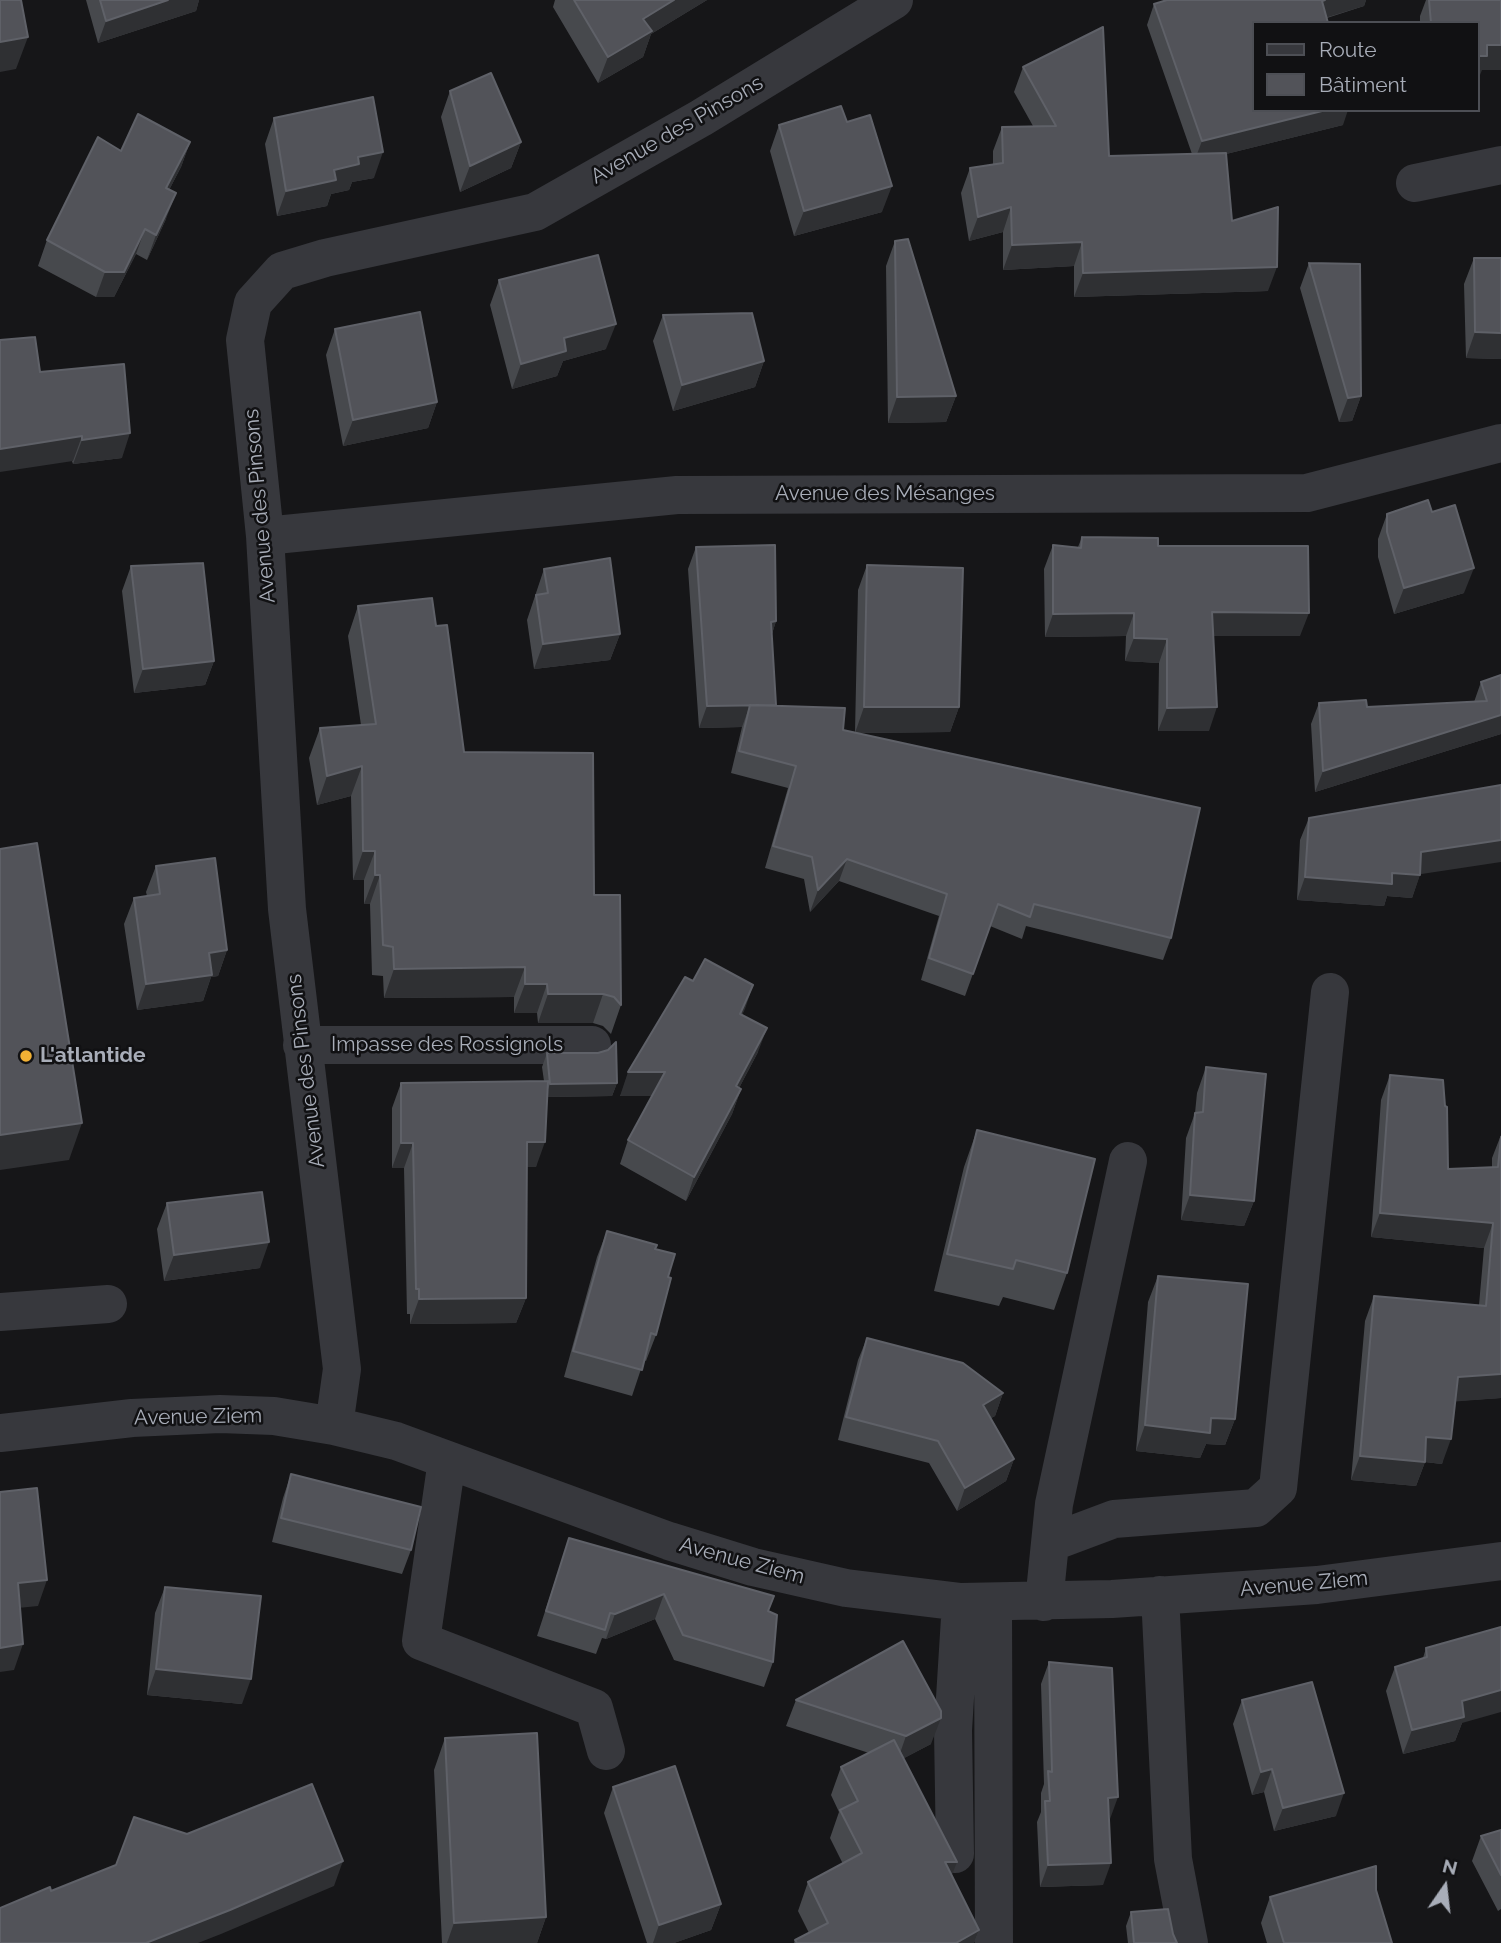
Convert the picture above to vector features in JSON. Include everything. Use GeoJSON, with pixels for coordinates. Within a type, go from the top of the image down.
{"type":"FeatureCollection","features":[{"type":"Feature","properties":{"kind":"street","name":"Avenue des Pinsons"},"geometry":{"type":"LineString","coordinates":[[334,1426],[342,1369],[287,909],[265,536],[245,340],[253,303],[282,271],[325,258],[535,212],[701,118],[894,0]]}},
{"type":"Feature","properties":{"kind":"street"},"geometry":{"type":"LineString","coordinates":[[1415,183],[1501,165]]}},
{"type":"Feature","properties":{"kind":"street","name":"Avenue des Mésanges"},"geometry":{"type":"LineString","coordinates":[[265,536],[677,495],[1307,493],[1501,443]]}},
{"type":"Feature","properties":{"kind":"street"},"geometry":{"type":"LineString","coordinates":[[1050,1543],[1114,1519],[1256,1508],[1278,1488],[1330,992]]}},
{"type":"Feature","properties":{"kind":"street","name":"Impasse des Rossignols"},"geometry":{"type":"LineString","coordinates":[[302,1045],[592,1045]]}},
{"type":"Feature","properties":{"kind":"street"},"geometry":{"type":"LineString","coordinates":[[1044,1602],[1054,1504],[1128,1161]]}},
{"type":"Feature","properties":{"kind":"street"},"geometry":{"type":"LineString","coordinates":[[0,1312],[108,1304]]}},
{"type":"Feature","properties":{"kind":"street","name":"Avenue Ziem"},"geometry":{"type":"LineString","coordinates":[[0,1433],[132,1418],[220,1414],[274,1416],[334,1426],[396,1441],[669,1541],[753,1567],[846,1588],[977,1603],[1044,1602],[1317,1585],[1501,1561]]}},
{"type":"Feature","properties":{"kind":"street"},"geometry":{"type":"LineString","coordinates":[[447,1460],[421,1641],[594,1708],[606,1751]]}},
{"type":"Feature","properties":{"kind":"street"},"geometry":{"type":"LineString","coordinates":[[1160,1595],[1173,1859],[1189,1943]]}},
{"type":"Feature","properties":{"kind":"street"},"geometry":{"type":"LineString","coordinates":[[955,1854],[953,1730],[977,1603]]}},
{"type":"Feature","properties":{"kind":"street"},"geometry":{"type":"LineString","coordinates":[[977,1603],[994,1943]]}},
{"type":"Feature","properties":{"kind":"building"},"geometry":{"type":"Polygon","coordinates":[[[0,0],[21,0],[28,37],[0,42],[0,0]]]}},
{"type":"Feature","properties":{"kind":"building"},"geometry":{"type":"Polygon","coordinates":[[[100,0],[168,0],[106,21],[100,0]]]}},
{"type":"Feature","properties":{"kind":"building"},"geometry":{"type":"Polygon","coordinates":[[[574,0],[674,0],[643,19],[652,31],[608,57],[574,0]]]}},
{"type":"Feature","properties":{"kind":"building"},"geometry":{"type":"Polygon","coordinates":[[[1167,0],[1325,0],[1322,1],[1327,21],[1252,21],[1252,112],[1318,112],[1202,141],[1154,4],[1167,0]]]}},
{"type":"Feature","properties":{"kind":"building"},"geometry":{"type":"Polygon","coordinates":[[[1429,0],[1501,0],[1501,45],[1487,45],[1487,56],[1480,56],[1480,21],[1431,21],[1429,0]]]}},
{"type":"Feature","properties":{"kind":"building"},"geometry":{"type":"Polygon","coordinates":[[[1103,27],[1109,156],[1226,153],[1232,221],[1278,207],[1277,267],[1083,273],[1082,242],[1012,245],[1011,207],[978,217],[970,168],[1003,163],[1002,127],[1056,126],[1023,67],[1103,27]]]}},
{"type":"Feature","properties":{"kind":"building"},"geometry":{"type":"Polygon","coordinates":[[[491,73],[521,142],[470,166],[450,91],[491,73]]]}},
{"type":"Feature","properties":{"kind":"building"},"geometry":{"type":"Polygon","coordinates":[[[373,97],[383,152],[358,157],[359,164],[334,170],[336,180],[286,191],[274,118],[373,97]]]}},
{"type":"Feature","properties":{"kind":"building"},"geometry":{"type":"Polygon","coordinates":[[[841,106],[847,122],[870,115],[892,186],[804,211],[779,125],[841,106]]]}},
{"type":"Feature","properties":{"kind":"building"},"geometry":{"type":"Polygon","coordinates":[[[138,114],[190,142],[166,188],[176,193],[156,235],[145,229],[124,272],[105,272],[47,240],[98,137],[121,151],[138,114]]]}},
{"type":"Feature","properties":{"kind":"building"},"geometry":{"type":"Polygon","coordinates":[[[908,239],[956,396],[897,397],[895,241],[908,239]]]}},
{"type":"Feature","properties":{"kind":"building"},"geometry":{"type":"Polygon","coordinates":[[[598,255],[616,324],[564,338],[566,351],[521,364],[499,280],[598,255]]]}},
{"type":"Feature","properties":{"kind":"building"},"geometry":{"type":"Polygon","coordinates":[[[1474,258],[1501,258],[1501,333],[1475,332],[1474,258]]]}},
{"type":"Feature","properties":{"kind":"building"},"geometry":{"type":"Polygon","coordinates":[[[1309,263],[1360,264],[1361,396],[1348,398],[1309,263]]]}},
{"type":"Feature","properties":{"kind":"building"},"geometry":{"type":"Polygon","coordinates":[[[420,312],[437,402],[353,420],[335,329],[420,312]]]}},
{"type":"Feature","properties":{"kind":"building"},"geometry":{"type":"Polygon","coordinates":[[[752,313],[764,361],[682,385],[663,315],[752,313]]]}},
{"type":"Feature","properties":{"kind":"building"},"geometry":{"type":"Polygon","coordinates":[[[35,337],[40,372],[124,364],[130,433],[82,440],[82,436],[0,449],[0,340],[35,337]]]}},
{"type":"Feature","properties":{"kind":"building"},"geometry":{"type":"Polygon","coordinates":[[[1428,500],[1432,512],[1455,505],[1474,568],[1404,588],[1387,532],[1387,514],[1428,500]]]}},
{"type":"Feature","properties":{"kind":"building"},"geometry":{"type":"Polygon","coordinates":[[[1082,537],[1158,538],[1158,546],[1308,546],[1309,613],[1212,612],[1217,707],[1167,708],[1167,639],[1134,638],[1134,613],[1053,614],[1053,545],[1081,548],[1082,537]]]}},
{"type":"Feature","properties":{"kind":"building"},"geometry":{"type":"Polygon","coordinates":[[[775,545],[776,621],[771,622],[776,705],[707,706],[696,547],[775,545]]]}},
{"type":"Feature","properties":{"kind":"building"},"geometry":{"type":"Polygon","coordinates":[[[610,558],[620,634],[543,644],[536,595],[548,593],[544,569],[610,558]]]}},
{"type":"Feature","properties":{"kind":"building"},"geometry":{"type":"Polygon","coordinates":[[[203,563],[214,661],[143,669],[131,566],[203,563]]]}},
{"type":"Feature","properties":{"kind":"building"},"geometry":{"type":"Polygon","coordinates":[[[867,565],[963,568],[959,707],[864,707],[867,565]]]}},
{"type":"Feature","properties":{"kind":"building"},"geometry":{"type":"Polygon","coordinates":[[[432,598],[436,626],[447,625],[464,752],[593,753],[594,895],[620,895],[621,1005],[614,997],[603,994],[548,994],[547,984],[525,984],[525,967],[394,969],[393,947],[383,945],[380,875],[375,875],[375,851],[363,851],[362,766],[327,776],[320,728],[376,724],[358,606],[432,598]]]}},
{"type":"Feature","properties":{"kind":"building"},"geometry":{"type":"Polygon","coordinates":[[[1501,675],[1501,715],[1323,771],[1319,703],[1366,700],[1367,707],[1487,701],[1481,682],[1501,675]]]}},
{"type":"Feature","properties":{"kind":"building"},"geometry":{"type":"Polygon","coordinates":[[[750,705],[845,708],[843,730],[1200,808],[1171,938],[1034,904],[1030,917],[998,904],[973,974],[929,958],[947,894],[847,859],[818,890],[812,857],[773,846],[796,766],[739,751],[750,705]]]}},
{"type":"Feature","properties":{"kind":"building"},"geometry":{"type":"Polygon","coordinates":[[[1501,785],[1501,840],[1421,852],[1420,875],[1392,873],[1392,884],[1305,877],[1309,818],[1501,785]]]}},
{"type":"Feature","properties":{"kind":"building"},"geometry":{"type":"Polygon","coordinates":[[[37,843],[82,1123],[0,1135],[0,849],[37,843]]]}},
{"type":"Feature","properties":{"kind":"building"},"geometry":{"type":"Polygon","coordinates":[[[215,858],[227,950],[209,953],[212,975],[146,984],[134,898],[160,894],[156,866],[215,858]]]}},
{"type":"Feature","properties":{"kind":"building"},"geometry":{"type":"Polygon","coordinates":[[[705,959],[753,985],[740,1014],[767,1028],[736,1086],[741,1089],[694,1177],[628,1140],[665,1072],[628,1072],[685,977],[693,981],[705,959]]]}},
{"type":"Feature","properties":{"kind":"building"},"geometry":{"type":"Polygon","coordinates":[[[616,1042],[617,1083],[550,1084],[547,1053],[598,1053],[608,1050],[616,1042]]]}},
{"type":"Feature","properties":{"kind":"building"},"geometry":{"type":"Polygon","coordinates":[[[1206,1067],[1266,1074],[1254,1201],[1190,1195],[1195,1113],[1203,1112],[1206,1067]]]}},
{"type":"Feature","properties":{"kind":"building"},"geometry":{"type":"Polygon","coordinates":[[[1390,1075],[1443,1080],[1447,1107],[1448,1169],[1498,1167],[1501,1137],[1501,1374],[1458,1377],[1451,1439],[1426,1437],[1425,1462],[1360,1456],[1374,1296],[1486,1306],[1493,1223],[1380,1213],[1390,1075]]]}},
{"type":"Feature","properties":{"kind":"building"},"geometry":{"type":"Polygon","coordinates":[[[548,1081],[545,1142],[527,1142],[526,1298],[419,1299],[419,1289],[416,1289],[413,1143],[401,1143],[401,1083],[548,1081]]]}},
{"type":"Feature","properties":{"kind":"building"},"geometry":{"type":"Polygon","coordinates":[[[977,1130],[1095,1159],[1067,1273],[1016,1260],[1013,1269],[947,1254],[977,1130]]]}},
{"type":"Feature","properties":{"kind":"building"},"geometry":{"type":"Polygon","coordinates":[[[262,1192],[269,1242],[174,1255],[167,1203],[262,1192]]]}},
{"type":"Feature","properties":{"kind":"building"},"geometry":{"type":"Polygon","coordinates":[[[607,1231],[657,1245],[655,1249],[675,1254],[656,1335],[651,1333],[642,1370],[573,1351],[607,1231]]]}},
{"type":"Feature","properties":{"kind":"building"},"geometry":{"type":"Polygon","coordinates":[[[1158,1276],[1248,1284],[1235,1419],[1211,1418],[1210,1433],[1145,1425],[1158,1276]]]}},
{"type":"Feature","properties":{"kind":"building"},"geometry":{"type":"Polygon","coordinates":[[[867,1338],[963,1363],[1003,1393],[983,1405],[1014,1459],[965,1488],[938,1441],[846,1417],[867,1338]]]}},
{"type":"Feature","properties":{"kind":"building"},"geometry":{"type":"Polygon","coordinates":[[[291,1474],[421,1507],[411,1550],[281,1518],[291,1474]]]}},
{"type":"Feature","properties":{"kind":"building"},"geometry":{"type":"Polygon","coordinates":[[[37,1488],[47,1580],[18,1583],[23,1644],[0,1648],[0,1492],[37,1488]]]}},
{"type":"Feature","properties":{"kind":"building"},"geometry":{"type":"Polygon","coordinates":[[[569,1538],[774,1596],[768,1611],[777,1615],[773,1662],[683,1635],[664,1594],[615,1614],[610,1613],[605,1630],[546,1611],[569,1538]]]}},
{"type":"Feature","properties":{"kind":"building"},"geometry":{"type":"Polygon","coordinates":[[[165,1587],[261,1596],[251,1679],[156,1669],[165,1587]]]}},
{"type":"Feature","properties":{"kind":"building"},"geometry":{"type":"Polygon","coordinates":[[[1501,1627],[1501,1690],[1462,1701],[1464,1717],[1412,1730],[1395,1667],[1427,1657],[1426,1648],[1501,1627]]]}},
{"type":"Feature","properties":{"kind":"building"},"geometry":{"type":"Polygon","coordinates":[[[903,1641],[941,1711],[941,1718],[906,1736],[796,1700],[903,1641]]]}},
{"type":"Feature","properties":{"kind":"building"},"geometry":{"type":"Polygon","coordinates":[[[1049,1662],[1112,1668],[1118,1797],[1108,1798],[1111,1863],[1048,1865],[1045,1801],[1050,1801],[1048,1771],[1052,1772],[1049,1662]]]}},
{"type":"Feature","properties":{"kind":"building"},"geometry":{"type":"Polygon","coordinates":[[[1312,1682],[1344,1793],[1283,1808],[1272,1769],[1261,1772],[1242,1700],[1312,1682]]]}},
{"type":"Feature","properties":{"kind":"building"},"geometry":{"type":"Polygon","coordinates":[[[537,1733],[546,1917],[454,1923],[445,1738],[537,1733]]]}},
{"type":"Feature","properties":{"kind":"building"},"geometry":{"type":"Polygon","coordinates":[[[894,1740],[957,1862],[945,1862],[979,1930],[956,1943],[797,1943],[795,1940],[828,1923],[808,1882],[862,1853],[840,1810],[858,1801],[841,1767],[894,1740]]]}},
{"type":"Feature","properties":{"kind":"building"},"geometry":{"type":"Polygon","coordinates":[[[675,1766],[721,1904],[659,1925],[613,1787],[675,1766]]]}},
{"type":"Feature","properties":{"kind":"building"},"geometry":{"type":"Polygon","coordinates":[[[312,1784],[343,1861],[146,1943],[0,1943],[0,1908],[50,1887],[51,1891],[116,1865],[134,1817],[187,1834],[312,1784]]]}},
{"type":"Feature","properties":{"kind":"building"},"geometry":{"type":"Polygon","coordinates":[[[1501,1830],[1501,1875],[1481,1836],[1501,1830]]]}},
{"type":"Feature","properties":{"kind":"building"},"geometry":{"type":"Polygon","coordinates":[[[1376,1866],[1376,1890],[1392,1943],[1284,1943],[1270,1897],[1376,1866]]]}},
{"type":"Feature","properties":{"kind":"building"},"geometry":{"type":"Polygon","coordinates":[[[1168,1909],[1177,1943],[1134,1943],[1131,1912],[1168,1909]]]}},
{"type":"Feature","properties":{"kind":"place","name":"L'atlantide"},"geometry":{"type":"Point","coordinates":[26,1056]}}]}
